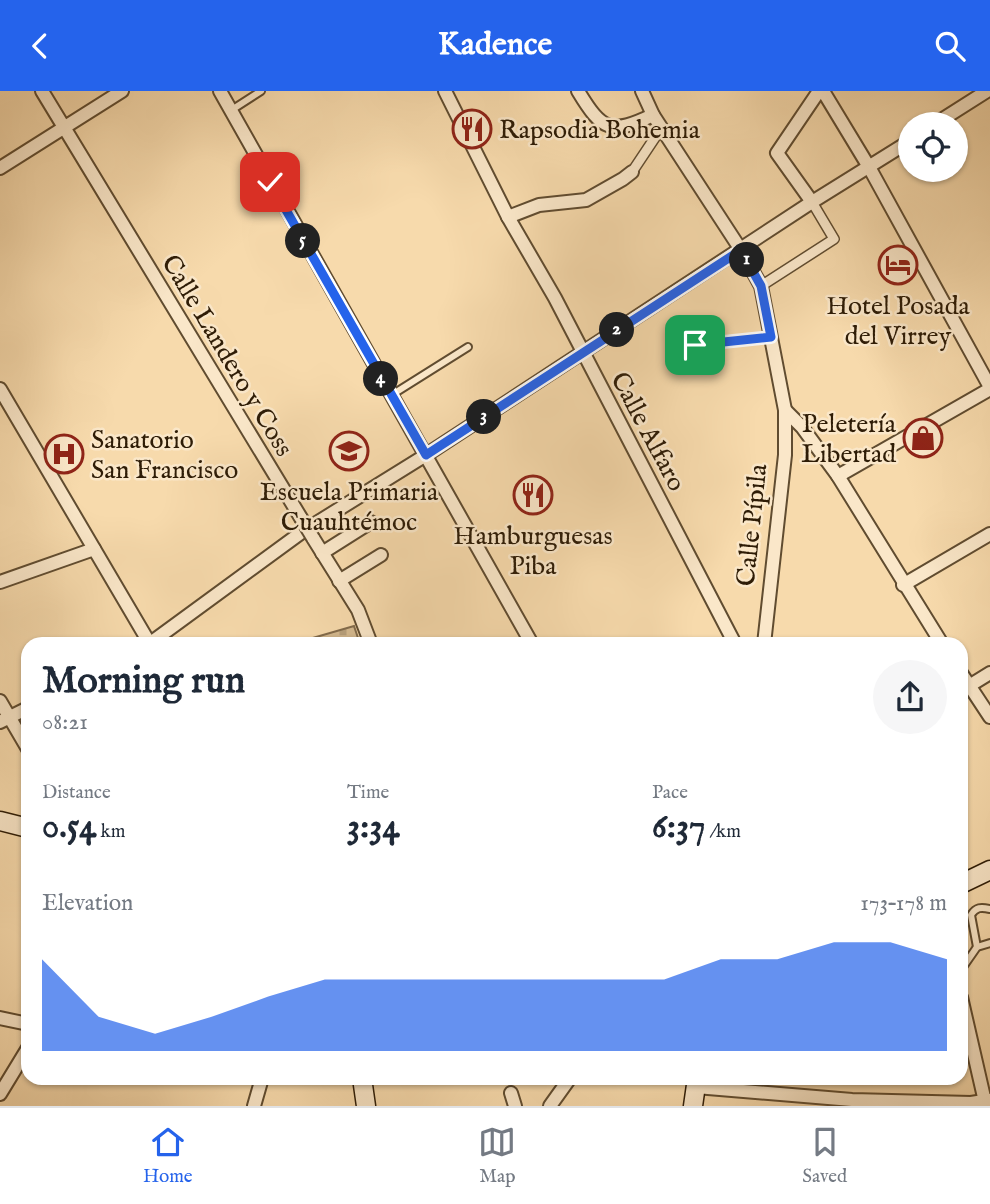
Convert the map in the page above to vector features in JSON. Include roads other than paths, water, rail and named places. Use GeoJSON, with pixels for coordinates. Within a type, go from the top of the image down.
{"type":"FeatureCollection","features":[{"type":"Feature","properties":{"kind":"main road"},"geometry":{"type":"LineString","coordinates":[[0,821],[21,826]]}},
{"type":"Feature","properties":{"kind":"main road"},"geometry":{"type":"LineString","coordinates":[[968,882],[988,875]]}},
{"type":"Feature","properties":{"kind":"main road"},"geometry":{"type":"LineString","coordinates":[[363,1085],[366,1106]]}},
{"type":"Feature","properties":{"kind":"main road"},"geometry":{"type":"LineString","coordinates":[[693,1106],[697,1085]]}},
{"type":"Feature","properties":{"kind":"street","name":"Calle Landero y Coss"},"geometry":{"type":"LineString","coordinates":[[42,91],[358,611],[368,637]]}},
{"type":"Feature","properties":{"kind":"street"},"geometry":{"type":"LineString","coordinates":[[0,168],[122,91]]}},
{"type":"Feature","properties":{"kind":"street"},"geometry":{"type":"LineString","coordinates":[[220,91],[528,637]]}},
{"type":"Feature","properties":{"kind":"street","name":"Calle Alfaro"},"geometry":{"type":"LineString","coordinates":[[445,91],[508,217],[555,298],[731,637]]}},
{"type":"Feature","properties":{"kind":"street"},"geometry":{"type":"LineString","coordinates":[[578,91],[600,121],[613,128],[632,125],[653,115]]}},
{"type":"Feature","properties":{"kind":"street","name":"Calle Pípila"},"geometry":{"type":"LineString","coordinates":[[642,91],[653,115],[741,250],[761,286],[785,410],[785,455],[765,637]]}},
{"type":"Feature","properties":{"kind":"street"},"geometry":{"type":"LineString","coordinates":[[761,286],[834,239],[812,202],[777,153],[821,91],[869,167],[990,388],[838,476]]}},
{"type":"Feature","properties":{"kind":"street"},"geometry":{"type":"LineString","coordinates":[[955,112],[987,91]]}},
{"type":"Feature","properties":{"kind":"street"},"geometry":{"type":"LineString","coordinates":[[508,217],[539,205],[586,199],[624,179],[632,172],[662,127]]}},
{"type":"Feature","properties":{"kind":"street"},"geometry":{"type":"LineString","coordinates":[[160,637],[302,532],[426,455],[898,149]]}},
{"type":"Feature","properties":{"kind":"street"},"geometry":{"type":"LineString","coordinates":[[0,389],[146,637]]}},
{"type":"Feature","properties":{"kind":"street"},"geometry":{"type":"LineString","coordinates":[[785,410],[802,427],[838,476],[937,637]]}},
{"type":"Feature","properties":{"kind":"street"},"geometry":{"type":"LineString","coordinates":[[322,552],[371,522]]}},
{"type":"Feature","properties":{"kind":"street"},"geometry":{"type":"LineString","coordinates":[[903,585],[990,534]]}},
{"type":"Feature","properties":{"kind":"street"},"geometry":{"type":"LineString","coordinates":[[0,582],[94,549]]}},
{"type":"Feature","properties":{"kind":"street"},"geometry":{"type":"LineString","coordinates":[[340,581],[382,555]]}},
{"type":"Feature","properties":{"kind":"street"},"geometry":{"type":"LineString","coordinates":[[990,673],[969,686],[990,717]]}},
{"type":"Feature","properties":{"kind":"street"},"geometry":{"type":"LineString","coordinates":[[0,701],[5,720],[21,740]]}},
{"type":"Feature","properties":{"kind":"street"},"geometry":{"type":"LineString","coordinates":[[5,720],[21,712]]}},
{"type":"Feature","properties":{"kind":"street"},"geometry":{"type":"LineString","coordinates":[[0,1018],[21,1022]]}},
{"type":"Feature","properties":{"kind":"street"},"geometry":{"type":"LineString","coordinates":[[712,1085],[852,1103],[987,1103],[968,1026]]}},
{"type":"Feature","properties":{"kind":"street"},"geometry":{"type":"LineString","coordinates":[[0,1094],[21,1060]]}},
{"type":"Feature","properties":{"kind":"street"},"geometry":{"type":"LineString","coordinates":[[254,1106],[260,1085]]}},
{"type":"Feature","properties":{"kind":"street"},"geometry":{"type":"LineString","coordinates":[[550,1106],[565,1085]]}},
{"type":"Feature","properties":{"kind":"lane"},"geometry":{"type":"LineString","coordinates":[[230,111],[261,91]]}},
{"type":"Feature","properties":{"kind":"lane"},"geometry":{"type":"LineString","coordinates":[[695,345],[771,337]]}},
{"type":"Feature","properties":{"kind":"lane"},"geometry":{"type":"LineString","coordinates":[[390,396],[468,347]]}},
{"type":"Feature","properties":{"kind":"lane"},"geometry":{"type":"LineString","coordinates":[[977,947],[971,915],[975,909],[990,909]]}},
{"type":"Feature","properties":{"kind":"lane"},"geometry":{"type":"LineString","coordinates":[[968,960],[977,947],[990,943]]}},
{"type":"Feature","properties":{"kind":"place","name":"Rapsodia Bohemia"},"geometry":{"type":"Point","coordinates":[472,129]}},
{"type":"Feature","properties":{"kind":"place","name":"Hotel Posada del Virrey"},"geometry":{"type":"Point","coordinates":[898,265]}},
{"type":"Feature","properties":{"kind":"place","name":"Peletería Libertad"},"geometry":{"type":"Point","coordinates":[923,438]}},
{"type":"Feature","properties":{"kind":"place","name":"Escuela Primaria Cuauhtémoc"},"geometry":{"type":"Point","coordinates":[349,451]}},
{"type":"Feature","properties":{"kind":"place","name":"Sanatorio San Francisco"},"geometry":{"type":"Point","coordinates":[64,454]}},
{"type":"Feature","properties":{"kind":"place","name":"Hamburguesas Piba"},"geometry":{"type":"Point","coordinates":[533,495]}}]}
